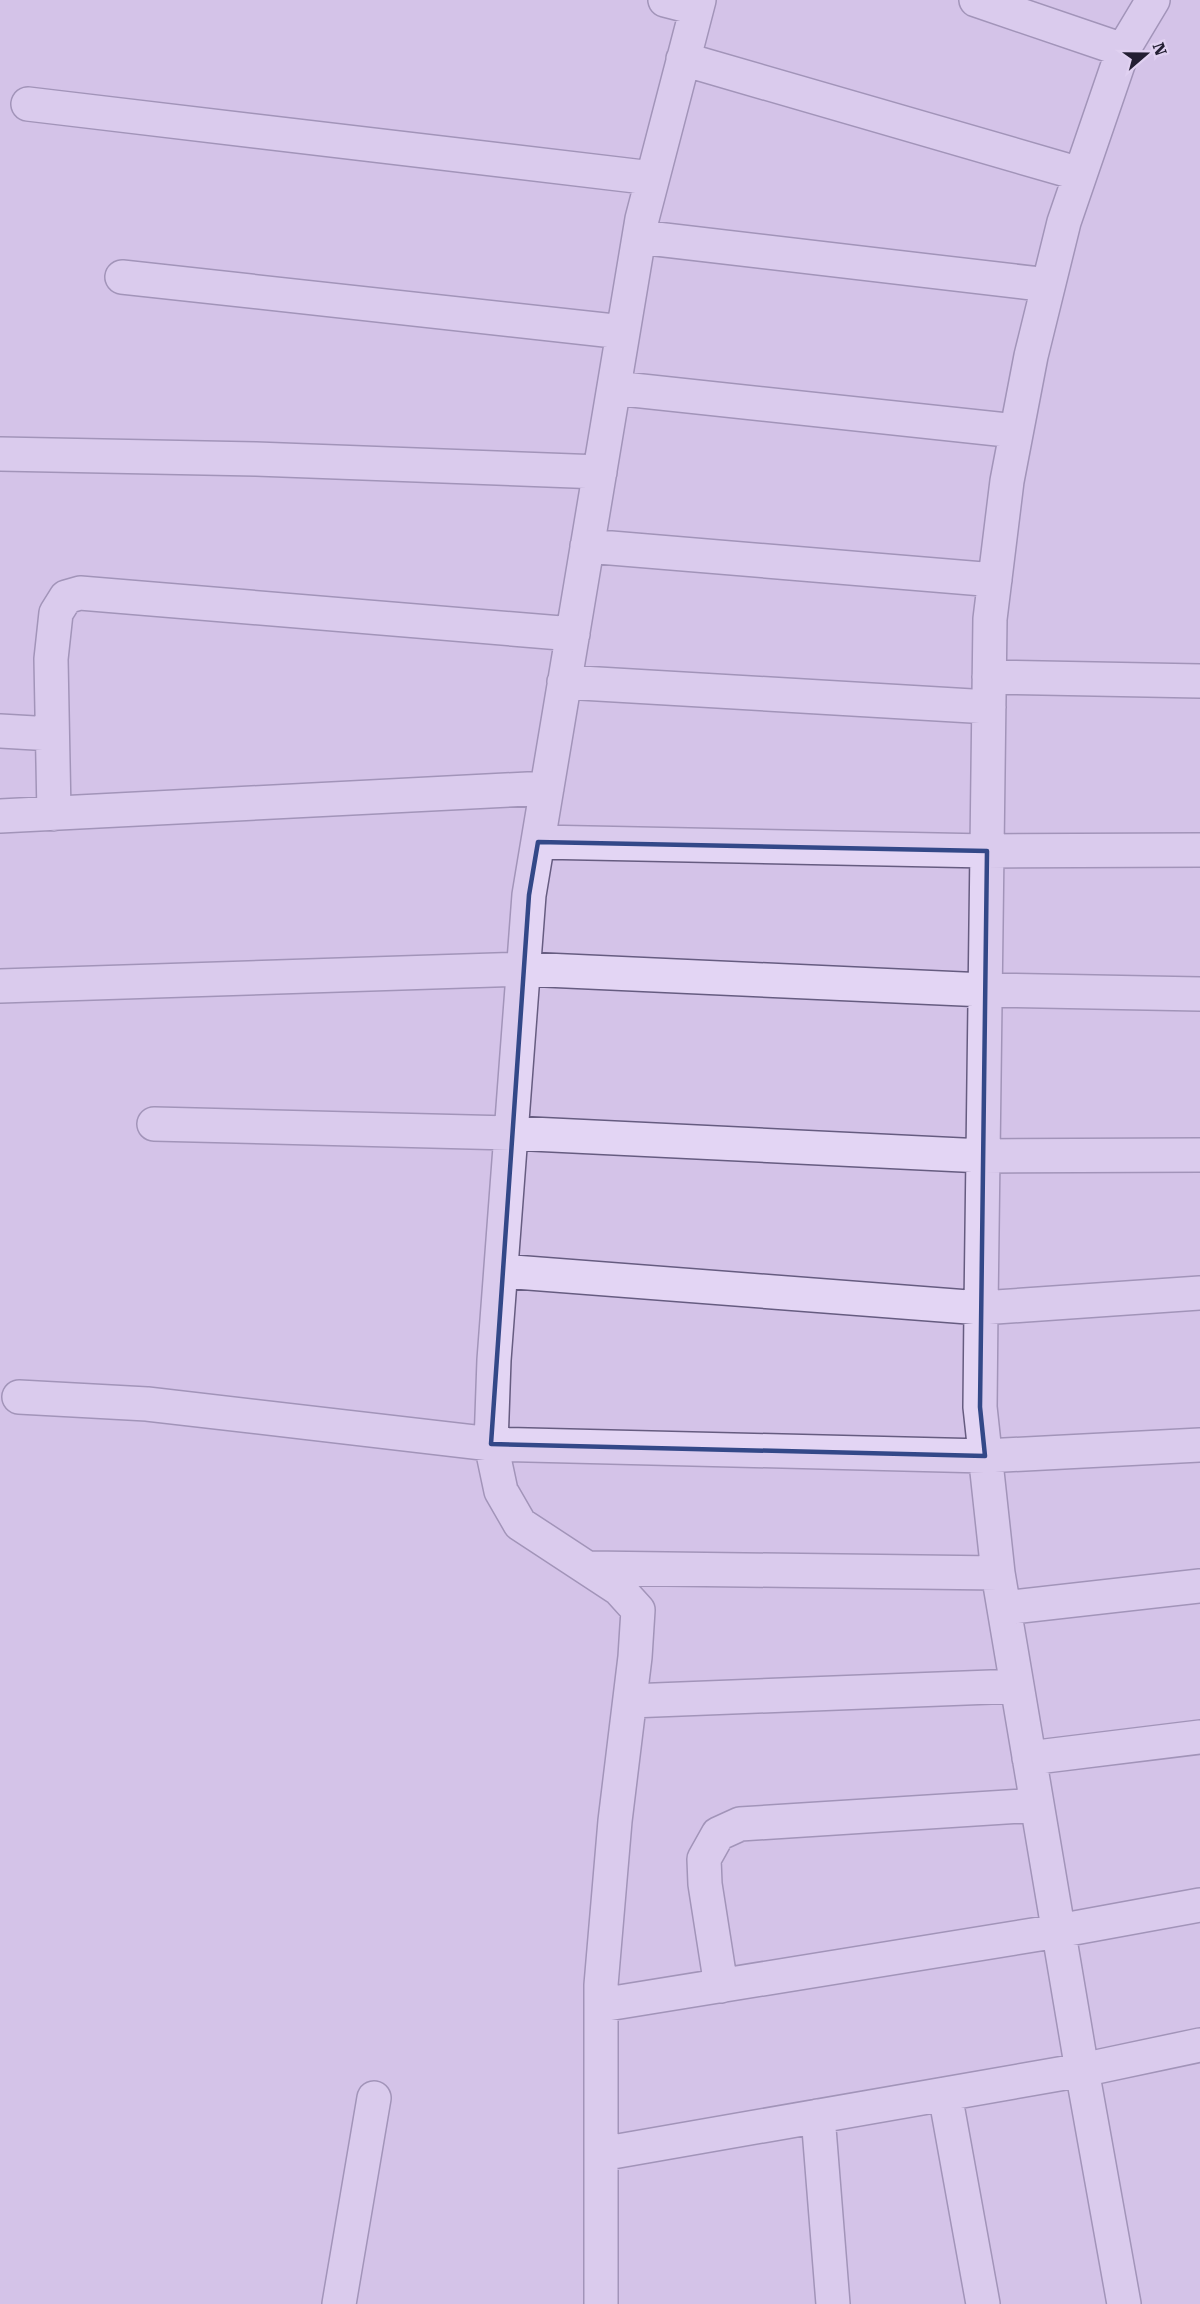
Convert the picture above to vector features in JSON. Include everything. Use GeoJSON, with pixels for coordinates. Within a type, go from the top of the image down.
{"type":"FeatureCollection","features":[{"type":"Feature","properties":{"kind":"street"},"geometry":{"type":"LineString","coordinates":[[601,2304],[600,2005],[615,1821],[630,1701],[638,1610],[619,1589],[520,1524],[501,1491],[491,1444],[501,1271],[529,895],[639,237],[652,178],[698,4],[665,0]]}},
{"type":"Feature","properties":{"kind":"street"},"geometry":{"type":"LineString","coordinates":[[976,0],[1123,50]]}},
{"type":"Feature","properties":{"kind":"street"},"geometry":{"type":"LineString","coordinates":[[1124,2304],[998,1573],[985,1456],[980,1407],[985,990],[990,618],[1007,481],[1031,356],[1064,222],[1123,50],[1153,0]]}},
{"type":"Feature","properties":{"kind":"street"},"geometry":{"type":"LineString","coordinates":[[683,59],[1080,174]]}},
{"type":"Feature","properties":{"kind":"street"},"geometry":{"type":"LineString","coordinates":[[28,104],[652,178]]}},
{"type":"Feature","properties":{"kind":"street"},"geometry":{"type":"LineString","coordinates":[[639,237],[1048,285]]}},
{"type":"Feature","properties":{"kind":"street"},"geometry":{"type":"LineString","coordinates":[[122,277],[623,332]]}},
{"type":"Feature","properties":{"kind":"street"},"geometry":{"type":"LineString","coordinates":[[614,388],[1016,431]]}},
{"type":"Feature","properties":{"kind":"street"},"geometry":{"type":"LineString","coordinates":[[0,454],[256,459],[600,472]]}},
{"type":"Feature","properties":{"kind":"street"},"geometry":{"type":"LineString","coordinates":[[587,546],[994,580]]}},
{"type":"Feature","properties":{"kind":"street"},"geometry":{"type":"LineString","coordinates":[[54,814],[51,659],[56,613],[66,597],[80,593],[573,634]]}},
{"type":"Feature","properties":{"kind":"street"},"geometry":{"type":"LineString","coordinates":[[564,682],[989,692],[1200,681]]}},
{"type":"Feature","properties":{"kind":"street"},"geometry":{"type":"LineString","coordinates":[[0,731],[52,734]]}},
{"type":"Feature","properties":{"kind":"street"},"geometry":{"type":"LineString","coordinates":[[0,816],[547,788]]}},
{"type":"Feature","properties":{"kind":"street"},"geometry":{"type":"LineString","coordinates":[[538,842],[987,851],[1200,850]]}},
{"type":"Feature","properties":{"kind":"street"},"geometry":{"type":"LineString","coordinates":[[0,987],[524,969],[985,990],[1200,994]]}},
{"type":"Feature","properties":{"kind":"street"},"geometry":{"type":"LineString","coordinates":[[154,1124],[511,1134],[983,1156],[1200,1155]]}},
{"type":"Feature","properties":{"kind":"street"},"geometry":{"type":"LineString","coordinates":[[501,1271],[981,1308],[1200,1293]]}},
{"type":"Feature","properties":{"kind":"street"},"geometry":{"type":"LineString","coordinates":[[19,1397],[147,1404],[491,1444],[985,1456],[1200,1445]]}},
{"type":"Feature","properties":{"kind":"street"},"geometry":{"type":"LineString","coordinates":[[588,1568],[998,1573]]}},
{"type":"Feature","properties":{"kind":"street"},"geometry":{"type":"LineString","coordinates":[[1004,1608],[1200,1586]]}},
{"type":"Feature","properties":{"kind":"street"},"geometry":{"type":"LineString","coordinates":[[630,1701],[1017,1686]]}},
{"type":"Feature","properties":{"kind":"street"},"geometry":{"type":"LineString","coordinates":[[1029,1758],[1200,1737]]}},
{"type":"Feature","properties":{"kind":"street"},"geometry":{"type":"LineString","coordinates":[[721,1986],[705,1884],[704,1858],[718,1834],[740,1824],[1038,1805]]}},
{"type":"Feature","properties":{"kind":"street"},"geometry":{"type":"LineString","coordinates":[[600,2005],[1200,1905]]}},
{"type":"Feature","properties":{"kind":"street"},"geometry":{"type":"LineString","coordinates":[[601,2154],[1082,2070],[1200,2045]]}},
{"type":"Feature","properties":{"kind":"street"},"geometry":{"type":"LineString","coordinates":[[945,2094],[983,2304]]}},
{"type":"Feature","properties":{"kind":"street"},"geometry":{"type":"LineString","coordinates":[[339,2304],[374,2098]]}},
{"type":"Feature","properties":{"kind":"street"},"geometry":{"type":"LineString","coordinates":[[818,2115],[833,2304]]}},
{"type":"Feature","properties":{"kind":"highlighted area"},"geometry":{"type":"Polygon","coordinates":[[[538,842],[987,851],[980,1407],[985,1456],[491,1444],[529,895],[538,842]]]}}]}
